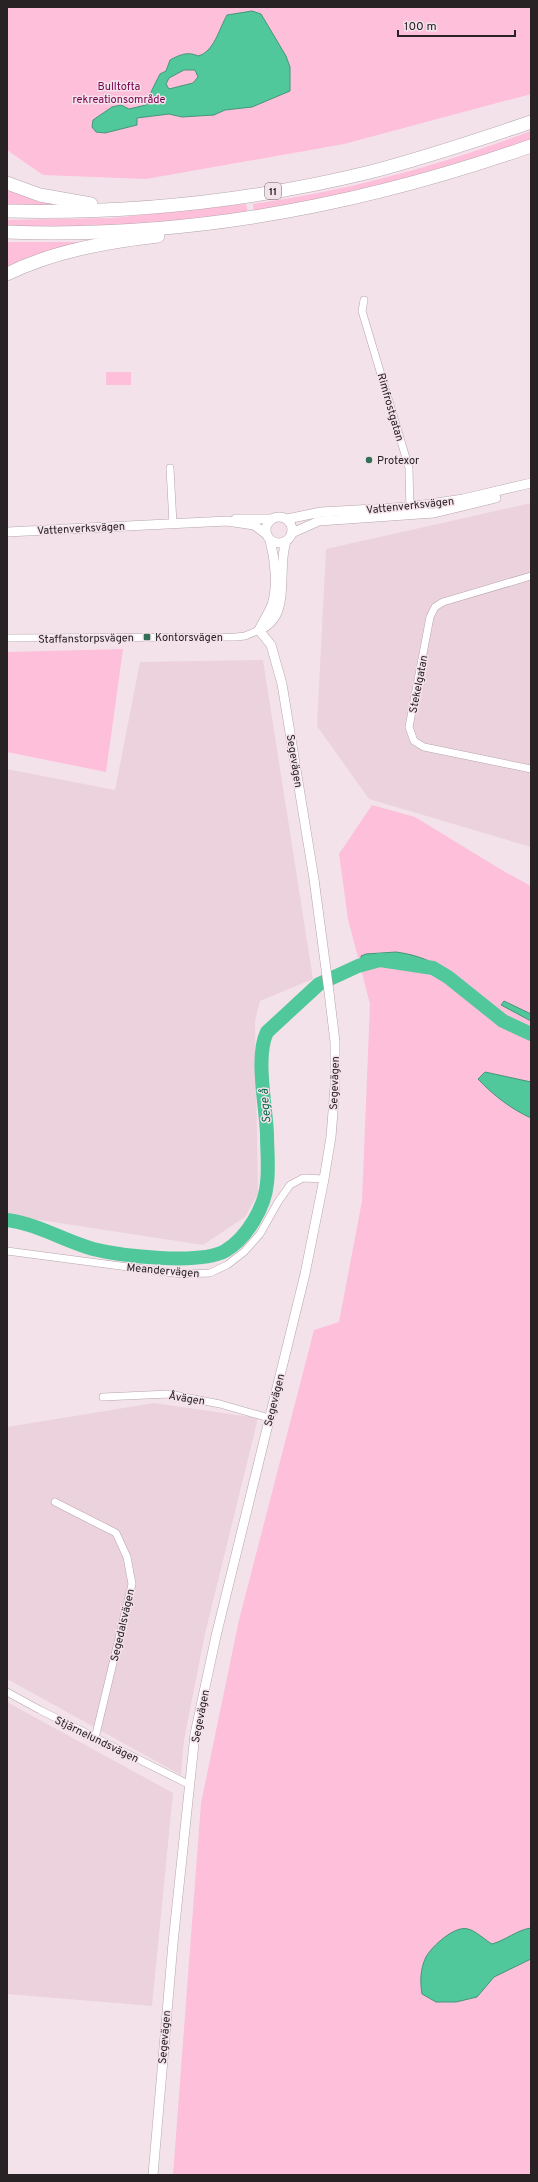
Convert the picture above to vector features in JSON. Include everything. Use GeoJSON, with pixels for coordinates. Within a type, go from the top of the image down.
{"type":"FeatureCollection","features":[{"type":"Feature","properties":{"kind":"highway","name":"11"},"geometry":{"type":"LineString","coordinates":[[7,211],[72,211],[174,204],[262,193],[368,172],[418,159],[531,122]]}},
{"type":"Feature","properties":{"kind":"highway","name":"11"},"geometry":{"type":"LineString","coordinates":[[7,232],[72,233],[162,227],[272,214],[313,207],[425,180],[531,146]]}},
{"type":"Feature","properties":{"kind":"highway"},"geometry":{"type":"LineString","coordinates":[[7,182],[40,195],[81,203],[126,206],[174,204]]}},
{"type":"Feature","properties":{"kind":"highway"},"geometry":{"type":"LineString","coordinates":[[7,274],[49,256],[80,249],[136,239],[242,226],[313,207]]}},
{"type":"Feature","properties":{"kind":"street","name":"Rimfrostgatan"},"geometry":{"type":"LineString","coordinates":[[364,300],[362,311],[409,468],[410,512]]}},
{"type":"Feature","properties":{"kind":"street"},"geometry":{"type":"LineString","coordinates":[[170,468],[173,524]]}},
{"type":"Feature","properties":{"kind":"street","name":"Vattenverksvägen"},"geometry":{"type":"LineString","coordinates":[[287,519],[321,512],[410,512],[531,483]]}},
{"type":"Feature","properties":{"kind":"street","name":"Vattenverksvägen"},"geometry":{"type":"LineString","coordinates":[[292,533],[319,521],[471,504],[531,486]]}},
{"type":"Feature","properties":{"kind":"street"},"geometry":{"type":"LineString","coordinates":[[280,517],[287,519],[291,524],[292,533],[286,542],[282,555],[282,594],[279,607],[272,622],[259,630],[270,610],[273,597],[273,555],[268,537],[268,523],[272,519],[280,517]]}},
{"type":"Feature","properties":{"kind":"street","name":"Vattenverksvägen"},"geometry":{"type":"LineString","coordinates":[[7,532],[227,521],[239,518],[272,519]]}},
{"type":"Feature","properties":{"kind":"street","name":"Vattenverksvägen"},"geometry":{"type":"LineString","coordinates":[[227,521],[254,526],[268,537]]}},
{"type":"Feature","properties":{"kind":"street"},"geometry":{"type":"LineString","coordinates":[[268,537],[278,543],[286,542]]}},
{"type":"Feature","properties":{"kind":"street","name":"Stekelgatan"},"geometry":{"type":"LineString","coordinates":[[531,576],[443,602],[435,608],[430,617],[409,727],[414,741],[424,748],[531,769]]}},
{"type":"Feature","properties":{"kind":"street","name":"Staffanstorpsvägen"},"geometry":{"type":"LineString","coordinates":[[7,638],[236,637],[252,634],[259,630]]}},
{"type":"Feature","properties":{"kind":"street","name":"Segevägen"},"geometry":{"type":"LineString","coordinates":[[153,2175],[188,1784],[195,1734],[269,1418],[305,1274],[331,1137],[335,1086],[335,1042],[329,992],[314,879],[282,684],[271,645],[259,630]]}},
{"type":"Feature","properties":{"kind":"street","name":"Meandervägen"},"geometry":{"type":"LineString","coordinates":[[7,1251],[55,1259],[181,1274],[210,1273],[227,1265],[244,1252],[260,1234],[278,1202],[290,1185],[303,1178],[324,1179]]}},
{"type":"Feature","properties":{"kind":"street","name":"Åvägen"},"geometry":{"type":"LineString","coordinates":[[103,1397],[169,1394],[220,1404],[269,1418]]}},
{"type":"Feature","properties":{"kind":"street","name":"Segedalsvägen"},"geometry":{"type":"LineString","coordinates":[[55,1502],[116,1533],[127,1557],[132,1584],[96,1738]]}},
{"type":"Feature","properties":{"kind":"street","name":"Stjärnelundsvägen"},"geometry":{"type":"LineString","coordinates":[[7,1692],[188,1784]]}},
{"type":"Feature","properties":{"kind":"shaded area"},"geometry":{"type":"Polygon","coordinates":[[[252,11],[261,14],[286,56],[290,67],[290,91],[252,107],[225,110],[214,115],[182,117],[169,114],[137,118],[137,125],[105,133],[96,132],[92,127],[93,120],[112,107],[121,105],[129,109],[146,105],[160,74],[166,71],[170,60],[180,55],[191,54],[198,56],[204,54],[216,39],[227,15],[252,11]],[[184,70],[169,78],[166,84],[169,89],[193,83],[198,77],[195,70],[184,70]]]}},
{"type":"Feature","properties":{"kind":"shaded area"},"geometry":{"type":"Polygon","coordinates":[[[531,503],[531,847],[369,799],[317,726],[326,549],[531,503]]]}},
{"type":"Feature","properties":{"kind":"shaded area"},"geometry":{"type":"Polygon","coordinates":[[[263,660],[313,979],[260,1001],[255,1021],[258,1194],[245,1217],[203,1245],[7,1215],[7,769],[115,790],[140,662],[263,660]]]}},
{"type":"Feature","properties":{"kind":"shaded area"},"geometry":{"type":"Polygon","coordinates":[[[396,952],[413,955],[428,961],[458,977],[456,980],[422,962],[399,957],[374,958],[361,961],[361,956],[366,954],[396,952]]]}},
{"type":"Feature","properties":{"kind":"shaded area"},"geometry":{"type":"Polygon","coordinates":[[[504,1001],[531,1014],[531,1021],[501,1005],[504,1001]]]}},
{"type":"Feature","properties":{"kind":"shaded area"},"geometry":{"type":"Polygon","coordinates":[[[485,1072],[531,1082],[531,1118],[509,1106],[478,1079],[485,1072]]]}},
{"type":"Feature","properties":{"kind":"shaded area"},"geometry":{"type":"Polygon","coordinates":[[[154,1403],[258,1418],[205,1634],[184,1740],[181,1775],[7,1679],[7,1427],[154,1403]]]}},
{"type":"Feature","properties":{"kind":"shaded area"},"geometry":{"type":"Polygon","coordinates":[[[7,1702],[173,1793],[152,2006],[7,1994],[7,1702]]]}},
{"type":"Feature","properties":{"kind":"shaded area"},"geometry":{"type":"Polygon","coordinates":[[[531,1928],[531,1959],[494,1977],[477,1997],[456,2002],[436,2002],[422,1994],[421,1976],[426,1957],[433,1947],[444,1937],[457,1930],[468,1929],[492,1944],[531,1928]]]}},
{"type":"Feature","properties":{"kind":"green space","name":"Bulltofta rekreationsområde"},"geometry":{"type":"Polygon","coordinates":[[[7,7],[531,7],[531,94],[344,144],[146,179],[43,175],[7,150],[7,7]]]}},
{"type":"Feature","properties":{"kind":"green space"},"geometry":{"type":"Polygon","coordinates":[[[531,131],[531,141],[394,184],[254,213],[253,204],[324,192],[429,166],[531,131]]]}},
{"type":"Feature","properties":{"kind":"green space"},"geometry":{"type":"Polygon","coordinates":[[[7,187],[78,207],[7,207],[7,187]]]}},
{"type":"Feature","properties":{"kind":"green space"},"geometry":{"type":"Polygon","coordinates":[[[246,204],[248,213],[157,224],[7,228],[7,220],[113,218],[246,204]]]}},
{"type":"Feature","properties":{"kind":"green space"},"geometry":{"type":"Polygon","coordinates":[[[7,242],[94,242],[7,269],[7,242]]]}},
{"type":"Feature","properties":{"kind":"green space"},"geometry":{"type":"Polygon","coordinates":[[[106,372],[131,372],[131,385],[106,385],[106,372]]]}},
{"type":"Feature","properties":{"kind":"green space"},"geometry":{"type":"Polygon","coordinates":[[[123,649],[106,772],[7,752],[7,652],[123,649]]]}},
{"type":"Feature","properties":{"kind":"green space"},"geometry":{"type":"Polygon","coordinates":[[[372,805],[415,817],[505,872],[531,886],[531,2175],[173,2175],[201,1803],[239,1620],[314,1330],[339,1322],[362,1201],[370,1004],[348,919],[339,854],[372,805]]]}},
{"type":"Feature","properties":{"kind":"waterway","name":"Sege å"},"geometry":{"type":"LineString","coordinates":[[7,1220],[29,1225],[82,1246],[106,1252],[160,1258],[198,1258],[225,1251],[241,1238],[254,1221],[266,1192],[268,1171],[267,1134],[261,1067],[264,1042],[267,1032],[319,984],[358,966],[380,960],[433,968],[448,977],[503,1021],[531,1034]]}},
{"type":"Feature","properties":{"kind":"place","name":"Protexor"},"geometry":{"type":"Point","coordinates":[369,460]}},
{"type":"Feature","properties":{"kind":"place","name":"Kontorsvägen"},"geometry":{"type":"Point","coordinates":[147,637]}}]}
